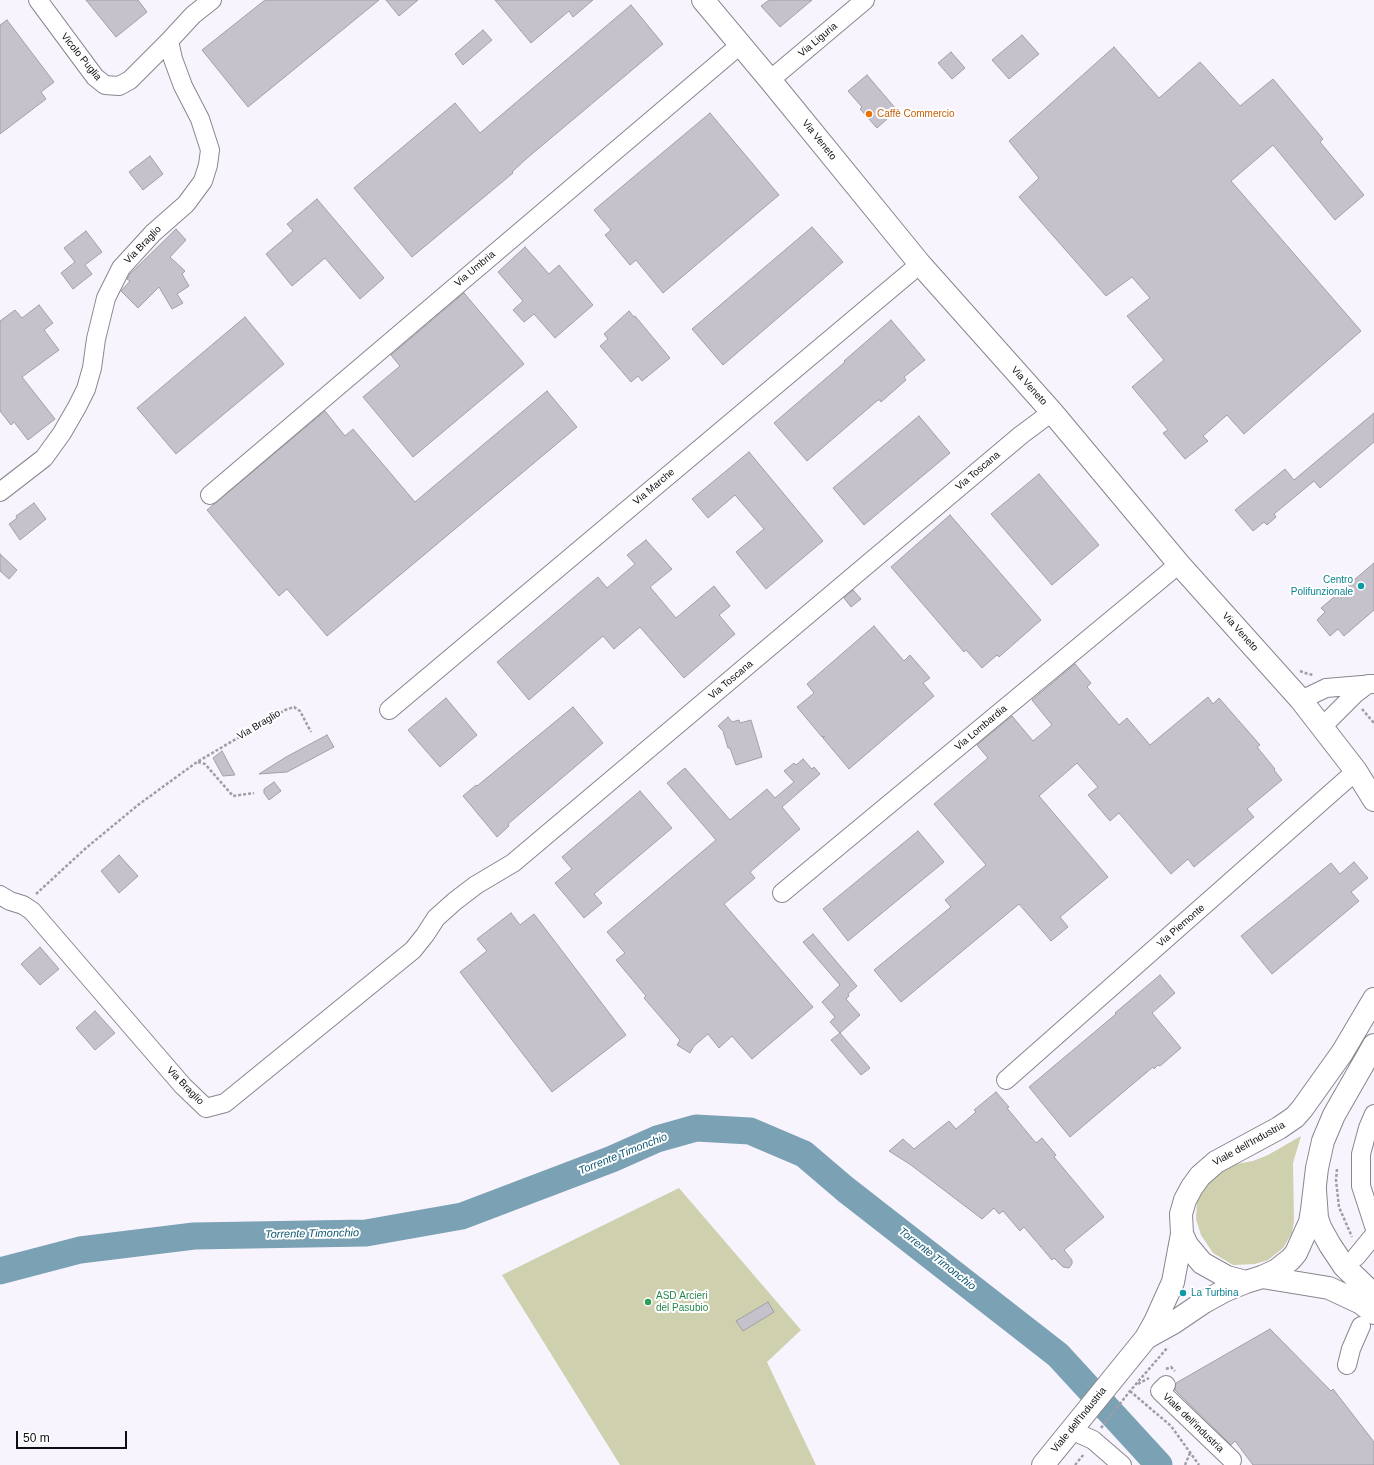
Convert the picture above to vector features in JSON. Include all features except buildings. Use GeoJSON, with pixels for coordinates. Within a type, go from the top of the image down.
{"type":"FeatureCollection","features":[{"type":"Feature","properties":{"kind":"main road","name":"Via Veneto"},"geometry":{"type":"LineString","coordinates":[[703,0],[920,264],[1052,412],[1178,564],[1301,700],[1322,727],[1365,773],[1374,800]]}},
{"type":"Feature","properties":{"kind":"main road","name":"Viale dell'Industria"},"geometry":{"type":"LineString","coordinates":[[1043,1465],[1118,1374],[1146,1338],[1155,1322],[1173,1282],[1182,1234],[1181,1214],[1185,1200],[1200,1176],[1216,1162],[1267,1135],[1295,1117],[1334,1065],[1374,999]]}},
{"type":"Feature","properties":{"kind":"main road","name":"Viale dell'Industria"},"geometry":{"type":"LineString","coordinates":[[1146,1338],[1224,1291],[1254,1280],[1284,1264],[1296,1253],[1310,1222],[1318,1159],[1328,1128],[1340,1103],[1374,1045]]}},
{"type":"Feature","properties":{"kind":"main road"},"geometry":{"type":"LineString","coordinates":[[1314,1190],[1317,1218],[1320,1227],[1330,1246],[1370,1305]]}},
{"type":"Feature","properties":{"kind":"main road","name":"Viale dell'Industria"},"geometry":{"type":"LineString","coordinates":[[1182,1234],[1187,1245],[1202,1264],[1227,1277],[1254,1280]]}},
{"type":"Feature","properties":{"kind":"main road"},"geometry":{"type":"LineString","coordinates":[[1254,1280],[1329,1288],[1370,1305]]}},
{"type":"Feature","properties":{"kind":"street","name":"Vicolo Puglia"},"geometry":{"type":"LineString","coordinates":[[38,0],[95,77],[105,85],[119,86],[130,80],[169,41]]}},
{"type":"Feature","properties":{"kind":"street"},"geometry":{"type":"LineString","coordinates":[[169,41],[193,15],[212,0]]}},
{"type":"Feature","properties":{"kind":"street","name":"Via Liguria"},"geometry":{"type":"LineString","coordinates":[[770,80],[865,0]]}},
{"type":"Feature","properties":{"kind":"street","name":"Via Braglio"},"geometry":{"type":"LineString","coordinates":[[0,492],[44,458],[62,433],[77,407],[86,389],[92,368],[96,339],[106,298],[121,268],[153,233],[186,204],[203,181],[208,165],[210,150],[200,119],[183,86],[173,59],[169,41]]}},
{"type":"Feature","properties":{"kind":"street","name":"Via Umbria"},"geometry":{"type":"LineString","coordinates":[[210,494],[740,45]]}},
{"type":"Feature","properties":{"kind":"street","name":"Via Marche"},"geometry":{"type":"LineString","coordinates":[[389,710],[920,264]]}},
{"type":"Feature","properties":{"kind":"street","name":"Via Toscana"},"geometry":{"type":"LineString","coordinates":[[413,950],[436,918],[455,901],[476,885],[513,863],[1021,435],[1052,412]]}},
{"type":"Feature","properties":{"kind":"street","name":"Via Lombardia"},"geometry":{"type":"LineString","coordinates":[[782,893],[1178,564]]}},
{"type":"Feature","properties":{"kind":"street"},"geometry":{"type":"LineString","coordinates":[[1301,700],[1326,688],[1371,684]]}},
{"type":"Feature","properties":{"kind":"street"},"geometry":{"type":"LineString","coordinates":[[1322,727],[1356,693],[1371,684]]}},
{"type":"Feature","properties":{"kind":"street","name":"Via Piemonte"},"geometry":{"type":"LineString","coordinates":[[1006,1080],[1365,773]]}},
{"type":"Feature","properties":{"kind":"street","name":"Via Braglio"},"geometry":{"type":"LineString","coordinates":[[0,895],[10,901],[23,905],[32,911],[183,1086],[206,1108],[225,1103],[413,950]]}},
{"type":"Feature","properties":{"kind":"street"},"geometry":{"type":"LineString","coordinates":[[1374,1114],[1368,1128],[1361,1154],[1360,1186],[1374,1226]]}},
{"type":"Feature","properties":{"kind":"street"},"geometry":{"type":"LineString","coordinates":[[1356,1257],[1374,1235]]}},
{"type":"Feature","properties":{"kind":"street"},"geometry":{"type":"LineString","coordinates":[[1347,1365],[1351,1349],[1370,1305]]}},
{"type":"Feature","properties":{"kind":"street","name":"Viale dell'industria"},"geometry":{"type":"LineString","coordinates":[[1166,1385],[1160,1391],[1232,1460]]}},
{"type":"Feature","properties":{"kind":"street"},"geometry":{"type":"LineString","coordinates":[[1075,1425],[1122,1465]]}},
{"type":"Feature","properties":{"kind":"path","name":"Via Braglio"},"geometry":{"type":"LineString","coordinates":[[23,905],[86,848],[138,805],[197,762],[285,710],[294,707],[300,711],[311,732]]}},
{"type":"Feature","properties":{"kind":"path"},"geometry":{"type":"LineString","coordinates":[[197,762],[205,764],[233,796],[254,793]]}},
{"type":"Feature","properties":{"kind":"path"},"geometry":{"type":"LineString","coordinates":[[1102,1427],[1129,1392],[1171,1426],[1200,1465]]}},
{"type":"Feature","properties":{"kind":"path"},"geometry":{"type":"LineString","coordinates":[[1185,1465],[1190,1452]]}},
{"type":"Feature","properties":{"kind":"green space"},"geometry":{"type":"Polygon","coordinates":[[[1301,1136],[1293,1163],[1294,1221],[1292,1233],[1283,1248],[1268,1260],[1255,1264],[1233,1265],[1213,1253],[1201,1235],[1196,1219],[1197,1201],[1205,1182],[1220,1171],[1236,1164],[1253,1161],[1268,1155],[1301,1136]]]}},
{"type":"Feature","properties":{"kind":"green space","name":"ASD Arcieri del Pasubio"},"geometry":{"type":"Polygon","coordinates":[[[679,1188],[801,1330],[767,1362],[816,1465],[620,1465],[502,1275],[679,1188]]]}},
{"type":"Feature","properties":{"kind":"waterway","name":"Torrente Timonchio"},"geometry":{"type":"LineString","coordinates":[[0,1271],[80,1250],[194,1236],[366,1233],[462,1216],[612,1159],[657,1139],[696,1128],[750,1131],[804,1154],[845,1189],[1058,1355],[1159,1465]]}},
{"type":"Feature","properties":{"kind":"place","name":"Caffè Commercio"},"geometry":{"type":"Point","coordinates":[869,114]}},
{"type":"Feature","properties":{"kind":"place","name":"Centro Polifunzionale"},"geometry":{"type":"Point","coordinates":[1361,586]}},
{"type":"Feature","properties":{"kind":"place","name":"La Turbina"},"geometry":{"type":"Point","coordinates":[1183,1293]}},
{"type":"Feature","properties":{"kind":"place","name":"ASD Arcieri del Pasubio"},"geometry":{"type":"Point","coordinates":[648,1302]}}]}
